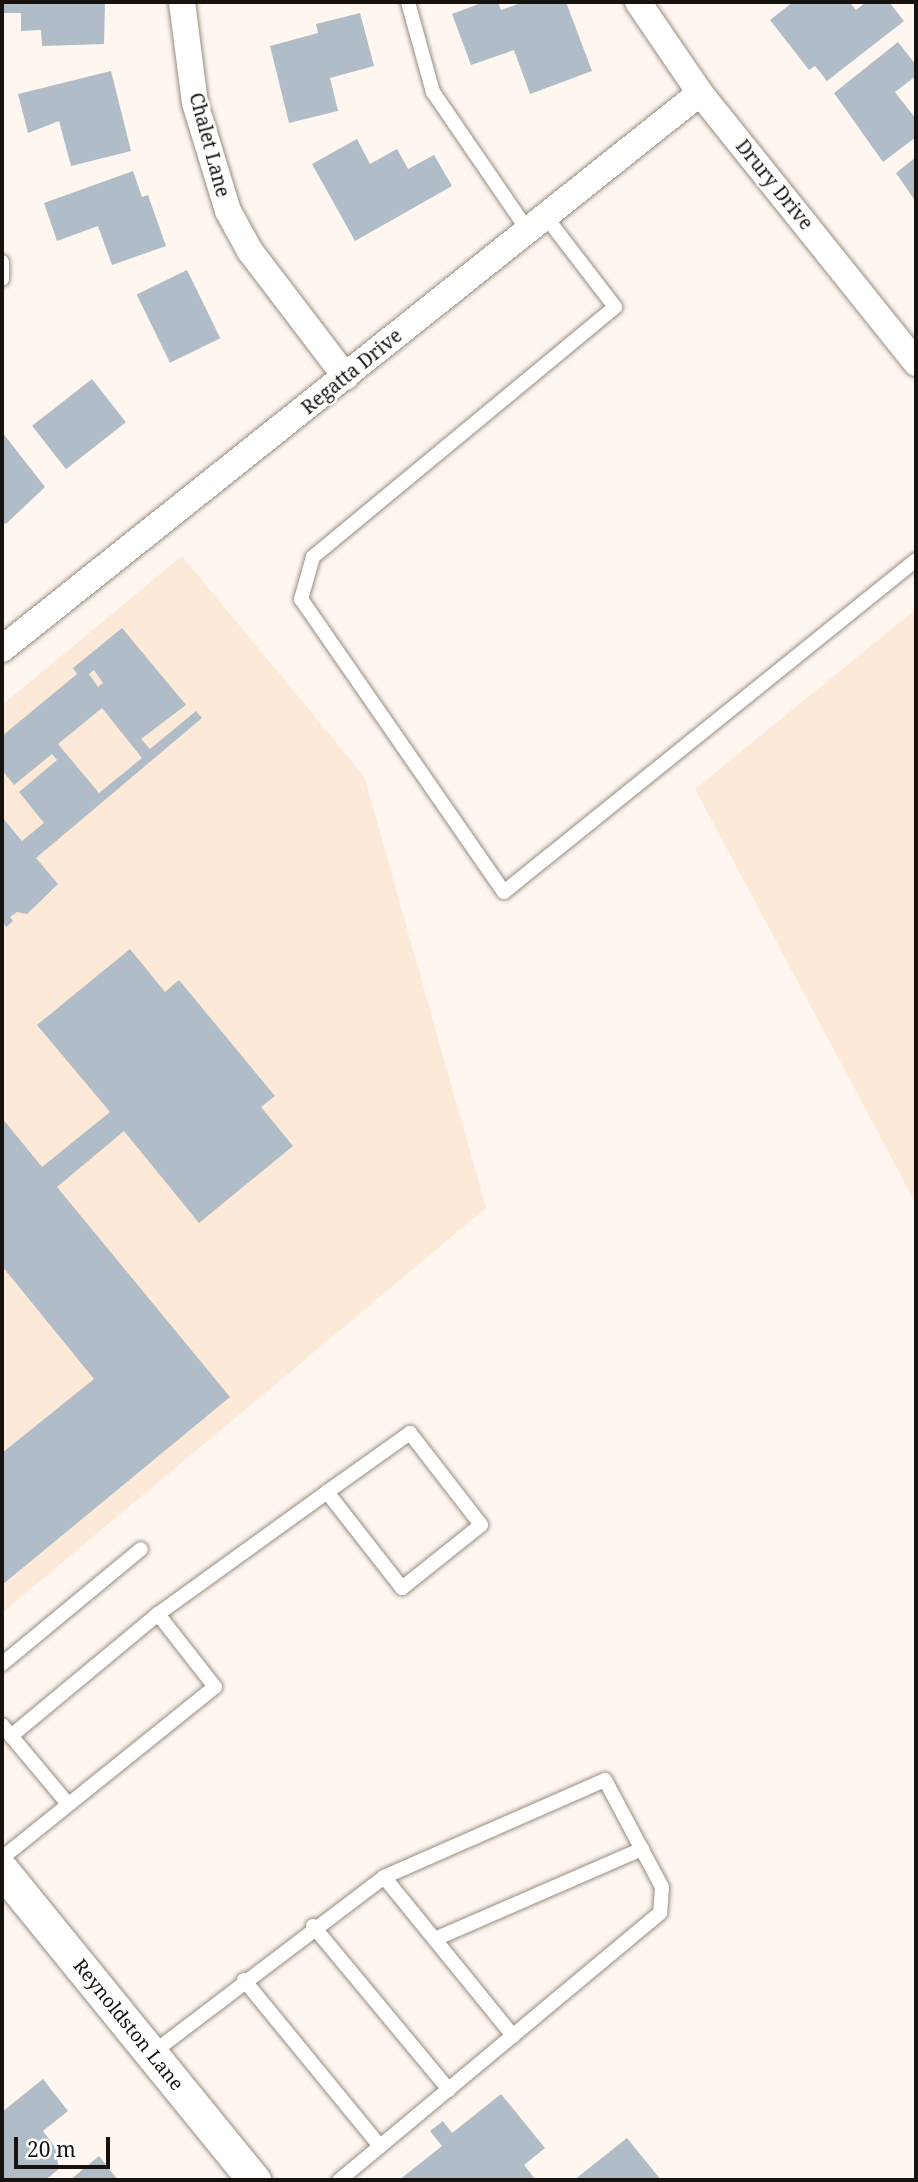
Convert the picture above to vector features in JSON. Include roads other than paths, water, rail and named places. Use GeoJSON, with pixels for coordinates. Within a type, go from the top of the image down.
{"type":"FeatureCollection","features":[{"type":"Feature","properties":{"kind":"street","name":"Chalet Lane"},"geometry":{"type":"LineString","coordinates":[[182,2],[195,103],[228,211],[250,251],[346,377]]}},
{"type":"Feature","properties":{"kind":"street","name":"Drury Drive"},"geometry":{"type":"LineString","coordinates":[[638,2],[700,93],[916,363]]}},
{"type":"Feature","properties":{"kind":"street","name":"Regatta Drive"},"geometry":{"type":"LineString","coordinates":[[2,649],[700,93]]}},
{"type":"Feature","properties":{"kind":"street","name":"Reynoldston Lane"},"geometry":{"type":"LineString","coordinates":[[2,1870],[254,2180]]}},
{"type":"Feature","properties":{"kind":"lane"},"geometry":{"type":"LineString","coordinates":[[408,2],[433,92],[537,224],[615,307],[313,557],[301,599],[504,892],[916,560]]}},
{"type":"Feature","properties":{"kind":"lane"},"geometry":{"type":"LineString","coordinates":[[2,262],[2,279]]}},
{"type":"Feature","properties":{"kind":"lane"},"geometry":{"type":"LineString","coordinates":[[68,1804],[6,1731],[158,1614],[327,1492],[410,1433],[481,1525],[402,1588],[327,1492]]}},
{"type":"Feature","properties":{"kind":"lane"},"geometry":{"type":"LineString","coordinates":[[2,1664],[141,1549]]}},
{"type":"Feature","properties":{"kind":"lane"},"geometry":{"type":"LineString","coordinates":[[2,1858],[215,1687],[158,1614]]}},
{"type":"Feature","properties":{"kind":"lane"},"geometry":{"type":"LineString","coordinates":[[151,2054],[313,1926],[384,1877],[605,1780],[662,1887],[660,1913],[339,2180]]}},
{"type":"Feature","properties":{"kind":"lane"},"geometry":{"type":"LineString","coordinates":[[435,1939],[642,1850]]}},
{"type":"Feature","properties":{"kind":"lane"},"geometry":{"type":"LineString","coordinates":[[384,1877],[513,2036]]}},
{"type":"Feature","properties":{"kind":"lane"},"geometry":{"type":"LineString","coordinates":[[313,1926],[449,2090]]}},
{"type":"Feature","properties":{"kind":"lane"},"geometry":{"type":"LineString","coordinates":[[244,1980],[380,2146]]}}]}
